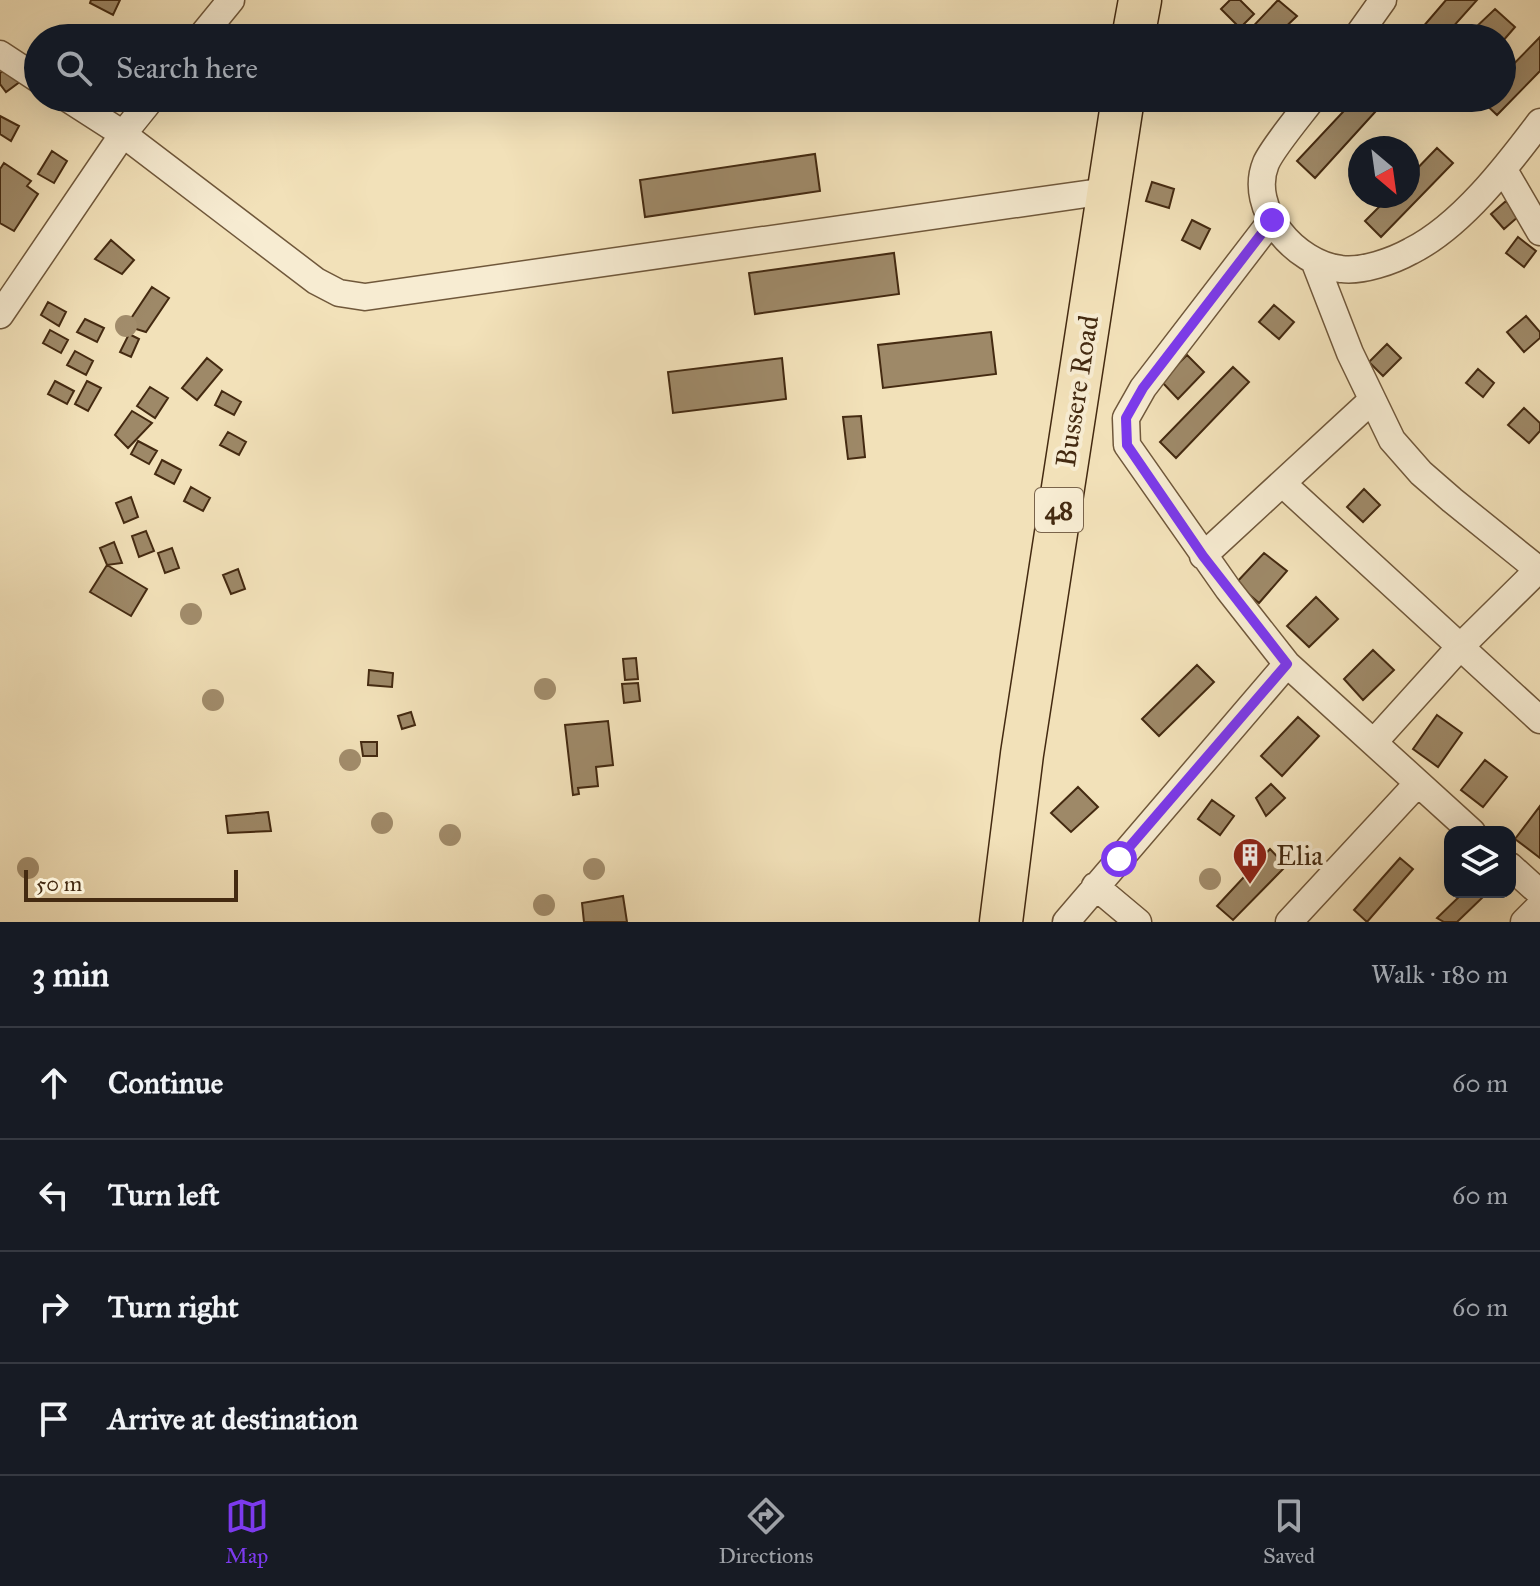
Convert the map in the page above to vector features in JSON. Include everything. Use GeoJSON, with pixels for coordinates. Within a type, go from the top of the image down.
{"type":"FeatureCollection","features":[{"type":"Feature","properties":{"kind":"main road"},"geometry":{"type":"LineString","coordinates":[[1136,24],[1140,0]]}},
{"type":"Feature","properties":{"kind":"main road","name":"Bussere Road"},"geometry":{"type":"LineString","coordinates":[[1001,922],[1022,754],[1121,112]]}},
{"type":"Feature","properties":{"kind":"street"},"geometry":{"type":"LineString","coordinates":[[211,24],[231,0]]}},
{"type":"Feature","properties":{"kind":"street"},"geometry":{"type":"LineString","coordinates":[[1366,24],[1383,0]]}},
{"type":"Feature","properties":{"kind":"street"},"geometry":{"type":"LineString","coordinates":[[0,54],[24,70]]}},
{"type":"Feature","properties":{"kind":"street"},"geometry":{"type":"LineString","coordinates":[[89,112],[123,134],[316,281],[339,293],[365,297],[1107,191]]}},
{"type":"Feature","properties":{"kind":"street"},"geometry":{"type":"LineString","coordinates":[[0,315],[141,112]]}},
{"type":"Feature","properties":{"kind":"street"},"geometry":{"type":"LineString","coordinates":[[1303,112],[1266,163],[1263,194],[1272,220],[1294,247],[1315,263],[1343,270],[1379,263],[1410,252],[1436,236],[1504,170],[1540,122]]}},
{"type":"Feature","properties":{"kind":"street"},"geometry":{"type":"LineString","coordinates":[[1504,170],[1540,232]]}},
{"type":"Feature","properties":{"kind":"street"},"geometry":{"type":"LineString","coordinates":[[1272,220],[1143,388],[1126,418],[1127,445],[1203,556],[1287,664],[1465,826]]}},
{"type":"Feature","properties":{"kind":"street"},"geometry":{"type":"LineString","coordinates":[[1315,263],[1371,401],[1392,440],[1421,473],[1540,570],[1459,648],[1374,742]]}},
{"type":"Feature","properties":{"kind":"street"},"geometry":{"type":"LineString","coordinates":[[1203,556],[1371,401]]}},
{"type":"Feature","properties":{"kind":"street"},"geometry":{"type":"LineString","coordinates":[[1283,484],[1540,720]]}},
{"type":"Feature","properties":{"kind":"street"},"geometry":{"type":"LineString","coordinates":[[1066,922],[1287,664]]}},
{"type":"Feature","properties":{"kind":"street"},"geometry":{"type":"LineString","coordinates":[[1289,922],[1418,783]]}},
{"type":"Feature","properties":{"kind":"street"},"geometry":{"type":"LineString","coordinates":[[1516,871],[1540,893]]}},
{"type":"Feature","properties":{"kind":"street"},"geometry":{"type":"LineString","coordinates":[[1095,886],[1138,922]]}},
{"type":"Feature","properties":{"kind":"street"},"geometry":{"type":"LineString","coordinates":[[1524,922],[1540,906]]}},
{"type":"Feature","properties":{"kind":"building"},"geometry":{"type":"Polygon","coordinates":[[[91,0],[120,0],[113,15],[90,3],[91,0]]]}},
{"type":"Feature","properties":{"kind":"building"},"geometry":{"type":"Polygon","coordinates":[[[1230,0],[1240,0],[1254,14],[1244,24],[1236,24],[1221,9],[1230,0]]]}},
{"type":"Feature","properties":{"kind":"building"},"geometry":{"type":"Polygon","coordinates":[[[1278,0],[1297,16],[1289,24],[1255,24],[1278,0]]]}},
{"type":"Feature","properties":{"kind":"building"},"geometry":{"type":"Polygon","coordinates":[[[1446,0],[1477,0],[1456,24],[1425,24],[1446,0]]]}},
{"type":"Feature","properties":{"kind":"building"},"geometry":{"type":"Polygon","coordinates":[[[1495,9],[1512,24],[1479,24],[1495,9]]]}},
{"type":"Feature","properties":{"kind":"building"},"geometry":{"type":"Polygon","coordinates":[[[1540,37],[1540,71],[1516,96],[1516,62],[1540,37]]]}},
{"type":"Feature","properties":{"kind":"building"},"geometry":{"type":"Polygon","coordinates":[[[10,66],[21,81],[6,92],[0,84],[0,73],[10,66]]]}},
{"type":"Feature","properties":{"kind":"building"},"geometry":{"type":"Polygon","coordinates":[[[1343,112],[1375,112],[1353,136],[1348,136],[1348,142],[1315,178],[1297,161],[1343,112]]]}},
{"type":"Feature","properties":{"kind":"building"},"geometry":{"type":"Polygon","coordinates":[[[0,116],[19,126],[11,141],[0,134],[0,116]]]}},
{"type":"Feature","properties":{"kind":"building"},"geometry":{"type":"Polygon","coordinates":[[[1437,148],[1453,163],[1420,197],[1420,166],[1437,148]]]}},
{"type":"Feature","properties":{"kind":"building"},"geometry":{"type":"Polygon","coordinates":[[[52,151],[67,161],[54,183],[38,174],[52,151]]]}},
{"type":"Feature","properties":{"kind":"building"},"geometry":{"type":"Polygon","coordinates":[[[815,154],[820,191],[645,217],[640,180],[815,154]]]}},
{"type":"Feature","properties":{"kind":"building"},"geometry":{"type":"Polygon","coordinates":[[[4,163],[31,181],[27,186],[38,194],[14,231],[0,223],[0,169],[4,163]]]}},
{"type":"Feature","properties":{"kind":"building"},"geometry":{"type":"Polygon","coordinates":[[[1152,182],[1174,189],[1169,208],[1146,201],[1152,182]]]}},
{"type":"Feature","properties":{"kind":"building"},"geometry":{"type":"Polygon","coordinates":[[[1506,201],[1519,216],[1504,229],[1491,214],[1506,201]]]}},
{"type":"Feature","properties":{"kind":"building"},"geometry":{"type":"Polygon","coordinates":[[[1378,208],[1409,208],[1381,237],[1365,221],[1378,208]]]}},
{"type":"Feature","properties":{"kind":"building"},"geometry":{"type":"Polygon","coordinates":[[[1192,220],[1210,229],[1200,249],[1182,240],[1192,220]]]}},
{"type":"Feature","properties":{"kind":"building"},"geometry":{"type":"Polygon","coordinates":[[[1518,237],[1536,251],[1524,267],[1506,253],[1518,237]]]}},
{"type":"Feature","properties":{"kind":"building"},"geometry":{"type":"Polygon","coordinates":[[[111,240],[134,260],[122,274],[95,259],[111,240]]]}},
{"type":"Feature","properties":{"kind":"building"},"geometry":{"type":"Polygon","coordinates":[[[894,253],[899,294],[755,314],[749,273],[894,253]]]}},
{"type":"Feature","properties":{"kind":"building"},"geometry":{"type":"Polygon","coordinates":[[[152,287],[169,298],[146,332],[126,326],[152,287]]]}},
{"type":"Feature","properties":{"kind":"building"},"geometry":{"type":"Polygon","coordinates":[[[48,302],[66,312],[59,326],[41,315],[48,302]]]}},
{"type":"Feature","properties":{"kind":"building"},"geometry":{"type":"Polygon","coordinates":[[[1274,305],[1294,322],[1279,339],[1259,322],[1274,305]]]}},
{"type":"Feature","properties":{"kind":"building"},"geometry":{"type":"Polygon","coordinates":[[[1526,316],[1540,332],[1540,338],[1524,352],[1507,332],[1526,316]]]}},
{"type":"Feature","properties":{"kind":"building"},"geometry":{"type":"Polygon","coordinates":[[[85,319],[104,328],[97,342],[77,332],[85,319]]]}},
{"type":"Feature","properties":{"kind":"building"},"geometry":{"type":"Polygon","coordinates":[[[50,330],[68,340],[61,353],[43,343],[50,330]]]}},
{"type":"Feature","properties":{"kind":"building"},"geometry":{"type":"Polygon","coordinates":[[[991,332],[996,374],[883,388],[878,345],[991,332]]]}},
{"type":"Feature","properties":{"kind":"building"},"geometry":{"type":"Polygon","coordinates":[[[129,334],[139,339],[131,357],[120,352],[129,334]]]}},
{"type":"Feature","properties":{"kind":"building"},"geometry":{"type":"Polygon","coordinates":[[[1387,344],[1401,358],[1383,376],[1369,362],[1387,344]]]}},
{"type":"Feature","properties":{"kind":"building"},"geometry":{"type":"Polygon","coordinates":[[[75,351],[93,361],[86,375],[67,365],[75,351]]]}},
{"type":"Feature","properties":{"kind":"building"},"geometry":{"type":"Polygon","coordinates":[[[1187,355],[1204,372],[1178,399],[1161,381],[1187,355]]]}},
{"type":"Feature","properties":{"kind":"building"},"geometry":{"type":"Polygon","coordinates":[[[207,358],[222,370],[197,400],[182,388],[207,358]]]}},
{"type":"Feature","properties":{"kind":"building"},"geometry":{"type":"Polygon","coordinates":[[[782,358],[786,399],[673,413],[668,372],[782,358]]]}},
{"type":"Feature","properties":{"kind":"building"},"geometry":{"type":"Polygon","coordinates":[[[1233,367],[1249,382],[1176,458],[1160,442],[1233,367]]]}},
{"type":"Feature","properties":{"kind":"building"},"geometry":{"type":"Polygon","coordinates":[[[1478,369],[1494,383],[1483,397],[1466,383],[1478,369]]]}},
{"type":"Feature","properties":{"kind":"building"},"geometry":{"type":"Polygon","coordinates":[[[55,381],[74,391],[67,404],[48,394],[55,381]]]}},
{"type":"Feature","properties":{"kind":"building"},"geometry":{"type":"Polygon","coordinates":[[[87,381],[101,388],[88,411],[75,404],[87,381]]]}},
{"type":"Feature","properties":{"kind":"building"},"geometry":{"type":"Polygon","coordinates":[[[150,387],[168,398],[155,418],[137,406],[150,387]]]}},
{"type":"Feature","properties":{"kind":"building"},"geometry":{"type":"Polygon","coordinates":[[[222,391],[241,402],[234,415],[215,405],[222,391]]]}},
{"type":"Feature","properties":{"kind":"building"},"geometry":{"type":"Polygon","coordinates":[[[1524,408],[1540,423],[1540,431],[1529,443],[1508,425],[1524,408]]]}},
{"type":"Feature","properties":{"kind":"building"},"geometry":{"type":"Polygon","coordinates":[[[132,411],[152,423],[128,448],[115,435],[132,411]]]}},
{"type":"Feature","properties":{"kind":"building"},"geometry":{"type":"Polygon","coordinates":[[[861,416],[865,457],[848,459],[843,417],[861,416]]]}},
{"type":"Feature","properties":{"kind":"building"},"geometry":{"type":"Polygon","coordinates":[[[228,432],[246,442],[239,455],[220,445],[228,432]]]}},
{"type":"Feature","properties":{"kind":"building"},"geometry":{"type":"Polygon","coordinates":[[[138,441],[157,451],[149,464],[131,454],[138,441]]]}},
{"type":"Feature","properties":{"kind":"building"},"geometry":{"type":"Polygon","coordinates":[[[162,460],[181,470],[174,484],[155,474],[162,460]]]}},
{"type":"Feature","properties":{"kind":"building"},"geometry":{"type":"Polygon","coordinates":[[[191,487],[210,498],[203,511],[184,501],[191,487]]]}},
{"type":"Feature","properties":{"kind":"building"},"geometry":{"type":"Polygon","coordinates":[[[1364,489],[1380,505],[1363,522],[1347,507],[1364,489]]]}},
{"type":"Feature","properties":{"kind":"building"},"geometry":{"type":"Polygon","coordinates":[[[131,497],[138,517],[124,523],[116,503],[131,497]]]}},
{"type":"Feature","properties":{"kind":"building"},"geometry":{"type":"Polygon","coordinates":[[[146,531],[154,551],[139,557],[132,536],[146,531]]]}},
{"type":"Feature","properties":{"kind":"building"},"geometry":{"type":"Polygon","coordinates":[[[114,542],[122,563],[107,565],[100,548],[114,542]]]}},
{"type":"Feature","properties":{"kind":"building"},"geometry":{"type":"Polygon","coordinates":[[[172,548],[179,568],[165,573],[158,553],[172,548]]]}},
{"type":"Feature","properties":{"kind":"building"},"geometry":{"type":"Polygon","coordinates":[[[1264,553],[1287,571],[1259,603],[1236,583],[1264,553]]]}},
{"type":"Feature","properties":{"kind":"building"},"geometry":{"type":"Polygon","coordinates":[[[107,565],[147,589],[131,616],[90,592],[107,565]]]}},
{"type":"Feature","properties":{"kind":"building"},"geometry":{"type":"Polygon","coordinates":[[[238,569],[245,589],[231,594],[223,575],[238,569]]]}},
{"type":"Feature","properties":{"kind":"building"},"geometry":{"type":"Polygon","coordinates":[[[1316,597],[1338,619],[1309,647],[1287,626],[1316,597]]]}},
{"type":"Feature","properties":{"kind":"building"},"geometry":{"type":"Polygon","coordinates":[[[1373,650],[1394,670],[1363,700],[1344,679],[1373,650]]]}},
{"type":"Feature","properties":{"kind":"building"},"geometry":{"type":"Polygon","coordinates":[[[636,658],[638,679],[625,680],[623,659],[636,658]]]}},
{"type":"Feature","properties":{"kind":"building"},"geometry":{"type":"Polygon","coordinates":[[[1197,665],[1214,682],[1159,736],[1142,719],[1197,665]]]}},
{"type":"Feature","properties":{"kind":"building"},"geometry":{"type":"Polygon","coordinates":[[[369,670],[393,673],[392,687],[368,685],[369,670]]]}},
{"type":"Feature","properties":{"kind":"building"},"geometry":{"type":"Polygon","coordinates":[[[638,683],[640,701],[624,703],[622,684],[638,683]]]}},
{"type":"Feature","properties":{"kind":"building"},"geometry":{"type":"Polygon","coordinates":[[[411,712],[415,725],[402,729],[398,716],[411,712]]]}},
{"type":"Feature","properties":{"kind":"building"},"geometry":{"type":"Polygon","coordinates":[[[1437,715],[1462,733],[1438,767],[1413,749],[1437,715]]]}},
{"type":"Feature","properties":{"kind":"building"},"geometry":{"type":"Polygon","coordinates":[[[1298,717],[1319,736],[1282,776],[1261,756],[1298,717]]]}},
{"type":"Feature","properties":{"kind":"building"},"geometry":{"type":"Polygon","coordinates":[[[608,721],[613,765],[596,767],[598,786],[578,788],[579,794],[573,795],[565,725],[608,721]]]}},
{"type":"Feature","properties":{"kind":"building"},"geometry":{"type":"Polygon","coordinates":[[[361,742],[377,742],[377,756],[363,756],[361,742]]]}},
{"type":"Feature","properties":{"kind":"building"},"geometry":{"type":"Polygon","coordinates":[[[1485,760],[1507,777],[1483,807],[1461,790],[1485,760]]]}},
{"type":"Feature","properties":{"kind":"building"},"geometry":{"type":"Polygon","coordinates":[[[1271,784],[1285,798],[1266,816],[1256,798],[1271,784]]]}},
{"type":"Feature","properties":{"kind":"building"},"geometry":{"type":"Polygon","coordinates":[[[1078,787],[1098,807],[1071,832],[1051,813],[1078,787]]]}},
{"type":"Feature","properties":{"kind":"building"},"geometry":{"type":"Polygon","coordinates":[[[1212,800],[1234,816],[1220,835],[1198,819],[1212,800]]]}},
{"type":"Feature","properties":{"kind":"building"},"geometry":{"type":"Polygon","coordinates":[[[1540,806],[1540,858],[1516,838],[1540,806]]]}},
{"type":"Feature","properties":{"kind":"building"},"geometry":{"type":"Polygon","coordinates":[[[268,812],[271,831],[228,833],[226,816],[268,812]]]}},
{"type":"Feature","properties":{"kind":"building","name":"Elia"},"geometry":{"type":"Polygon","coordinates":[[[1270,849],[1286,866],[1233,920],[1217,906],[1270,849]]]}},
{"type":"Feature","properties":{"kind":"building"},"geometry":{"type":"Polygon","coordinates":[[[1400,858],[1413,869],[1367,922],[1354,910],[1400,858]]]}},
{"type":"Feature","properties":{"kind":"building"},"geometry":{"type":"Polygon","coordinates":[[[623,896],[627,922],[584,922],[582,903],[623,896]]]}},
{"type":"Feature","properties":{"kind":"building"},"geometry":{"type":"Polygon","coordinates":[[[1458,898],[1482,898],[1457,922],[1444,922],[1437,918],[1458,898]]]}},
{"type":"Feature","properties":{"kind":"place","name":"Elia"},"geometry":{"type":"Point","coordinates":[1250,886]}},
{"type":"Feature","properties":{"kind":"route"},"geometry":{"type":"LineString","coordinates":[[1119,859],[1287,664],[1203,556],[1145,473],[1127,445],[1126,418],[1143,388],[1272,220]]}}]}
